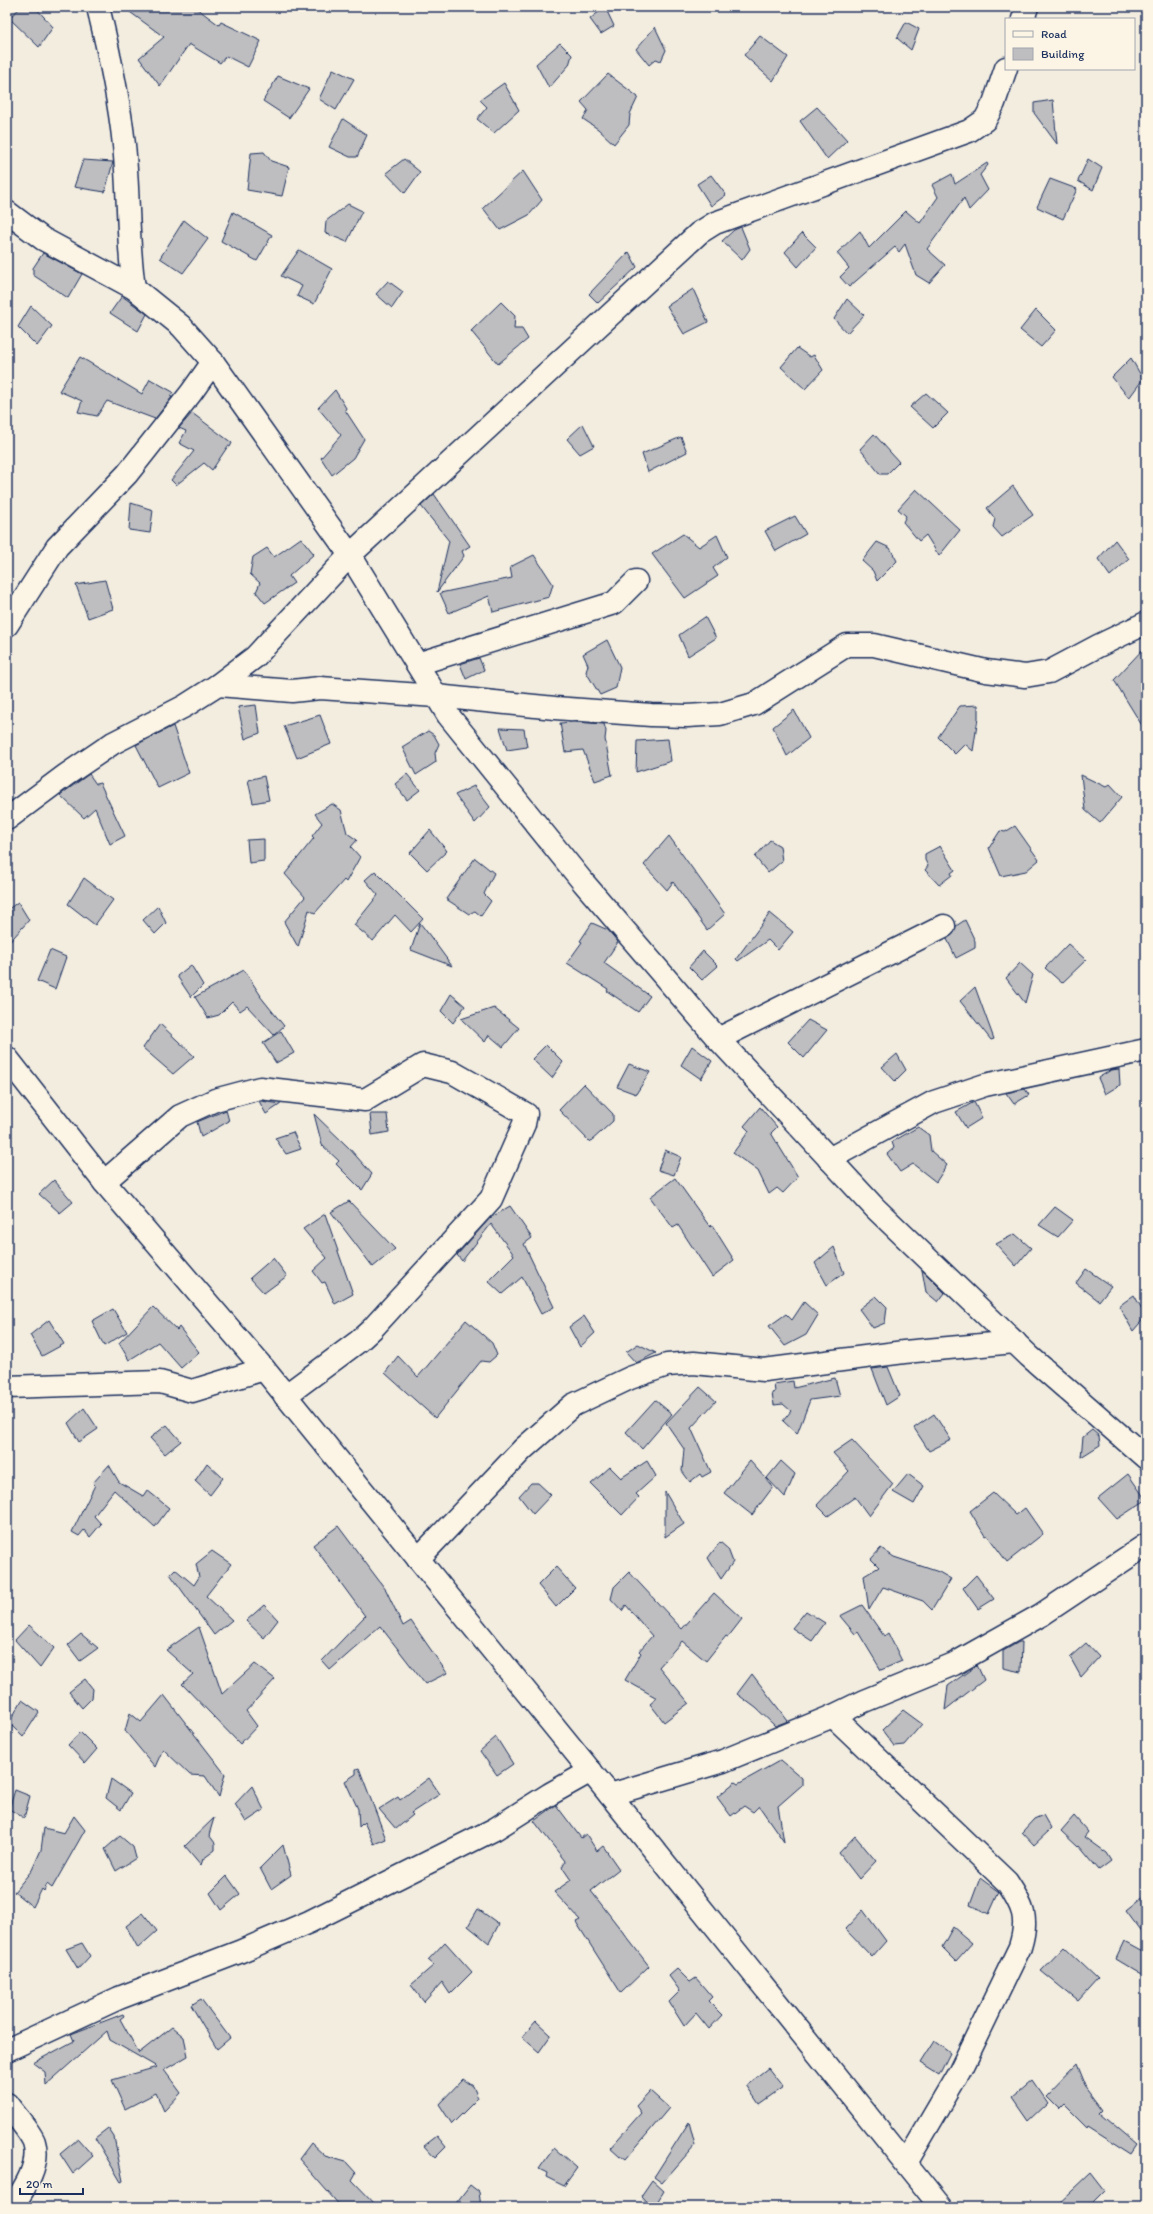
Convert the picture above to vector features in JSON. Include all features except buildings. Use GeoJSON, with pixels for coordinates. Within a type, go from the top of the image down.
{"type":"FeatureCollection","features":[{"type":"Feature","properties":{"kind":"street"},"geometry":{"type":"LineString","coordinates":[[98,7],[108,49],[124,145],[129,243],[134,288]]}},
{"type":"Feature","properties":{"kind":"street"},"geometry":{"type":"LineString","coordinates":[[1023,18],[1027,7]]}},
{"type":"Feature","properties":{"kind":"street"},"geometry":{"type":"LineString","coordinates":[[7,819],[66,775],[113,743],[185,706],[218,686],[256,657],[350,555],[699,234],[715,222],[969,131],[985,120],[994,103],[1005,70]]}},
{"type":"Feature","properties":{"kind":"street"},"geometry":{"type":"LineString","coordinates":[[7,212],[43,239],[134,288],[180,326],[212,362],[350,555],[448,715],[583,882],[718,1039],[875,1208],[1015,1342],[1146,1458]]}},
{"type":"Feature","properties":{"kind":"street"},"geometry":{"type":"LineString","coordinates":[[7,625],[57,547],[127,474],[191,393],[212,362]]}},
{"type":"Feature","properties":{"kind":"street"},"geometry":{"type":"LineString","coordinates":[[417,664],[614,603],[636,581]]}},
{"type":"Feature","properties":{"kind":"street"},"geometry":{"type":"LineString","coordinates":[[218,686],[292,691],[320,688],[436,696],[555,708],[651,715],[687,716],[720,714],[754,704],[848,645],[874,645],[986,670],[1025,676],[1049,672],[1146,623]]}},
{"type":"Feature","properties":{"kind":"street"},"geometry":{"type":"LineString","coordinates":[[718,1039],[944,926]]}},
{"type":"Feature","properties":{"kind":"street"},"geometry":{"type":"LineString","coordinates":[[829,1159],[934,1102],[977,1088],[1069,1066],[1146,1050]]}},
{"type":"Feature","properties":{"kind":"street"},"geometry":{"type":"LineString","coordinates":[[7,1058],[104,1182],[264,1369],[610,1794],[941,2207]]}},
{"type":"Feature","properties":{"kind":"street"},"geometry":{"type":"LineString","coordinates":[[104,1182],[180,1116],[215,1100],[260,1088],[365,1100],[423,1066],[452,1072],[526,1114],[524,1124],[491,1199],[359,1342],[285,1396]]}},
{"type":"Feature","properties":{"kind":"street"},"geometry":{"type":"LineString","coordinates":[[418,1559],[523,1449],[573,1405],[630,1378],[667,1365],[694,1363],[764,1370],[904,1352],[1015,1342]]}},
{"type":"Feature","properties":{"kind":"street"},"geometry":{"type":"LineString","coordinates":[[7,1387],[154,1382],[192,1392],[264,1369]]}},
{"type":"Feature","properties":{"kind":"street"},"geometry":{"type":"LineString","coordinates":[[610,1794],[723,1761],[833,1716],[864,1701],[961,1660],[1041,1615],[1146,1545]]}},
{"type":"Feature","properties":{"kind":"street"},"geometry":{"type":"LineString","coordinates":[[833,1716],[1006,1882],[1022,1904],[1025,1931],[1020,1947],[960,2071],[906,2163]]}},
{"type":"Feature","properties":{"kind":"street"},"geometry":{"type":"LineString","coordinates":[[7,2050],[119,1998],[239,1952],[309,1922],[495,1829],[550,1794],[591,1771]]}},
{"type":"Feature","properties":{"kind":"street"},"geometry":{"type":"LineString","coordinates":[[7,2104],[34,2140],[36,2155],[31,2172],[12,2207]]}}]}
